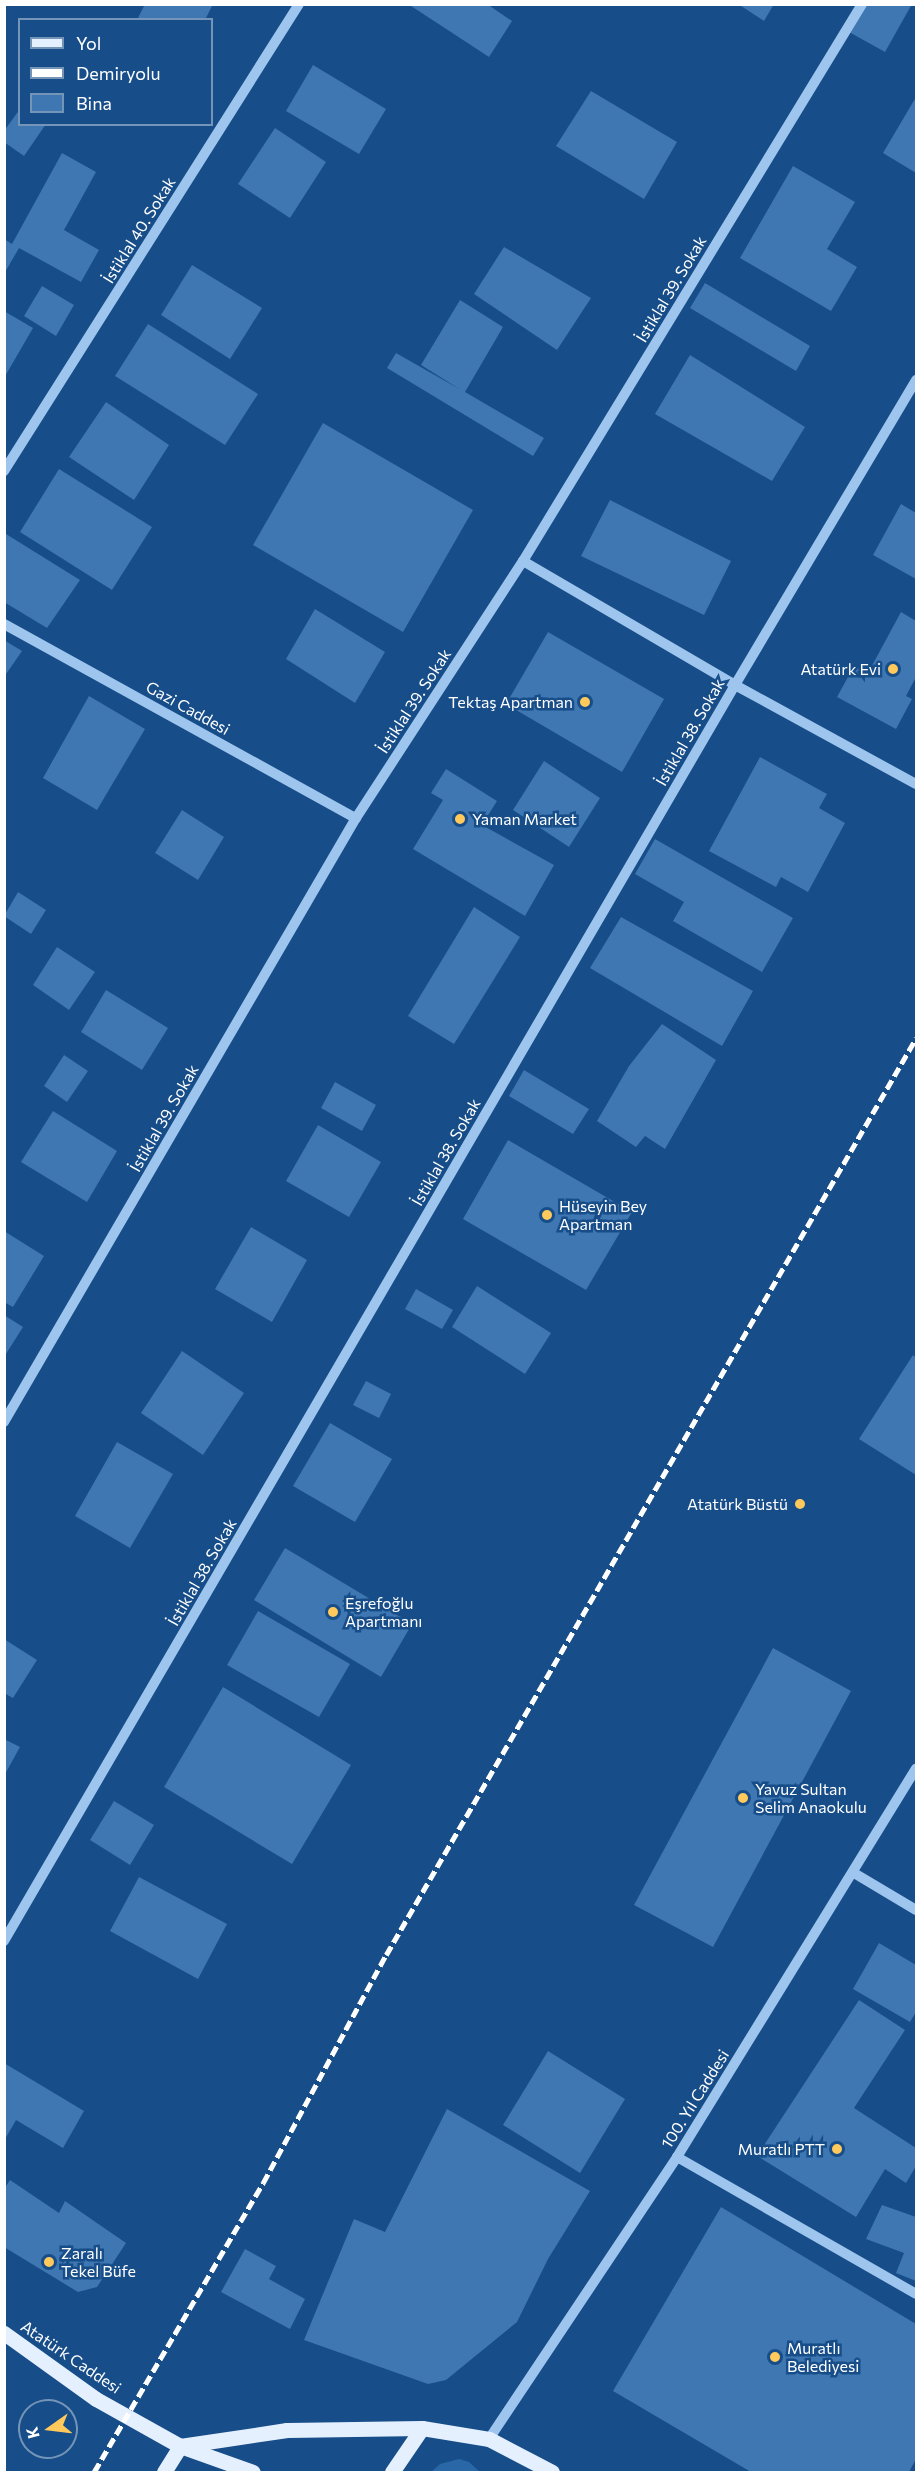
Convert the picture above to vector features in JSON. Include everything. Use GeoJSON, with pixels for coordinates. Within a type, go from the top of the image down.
{"type":"FeatureCollection","features":[{"type":"Feature","properties":{"kind":"main road","name":"Atatürk Caddesi"},"geometry":{"type":"LineString","coordinates":[[4,2333],[96,2399],[180,2446],[253,2472]]}},
{"type":"Feature","properties":{"kind":"main road"},"geometry":{"type":"LineString","coordinates":[[392,2472],[422,2428]]}},
{"type":"Feature","properties":{"kind":"main road"},"geometry":{"type":"LineString","coordinates":[[164,2472],[180,2446],[287,2430],[422,2428],[489,2439],[529,2467],[552,2472]]}},
{"type":"Feature","properties":{"kind":"street","name":"İstiklal 40. Sokak"},"geometry":{"type":"LineString","coordinates":[[4,471],[299,4]]}},
{"type":"Feature","properties":{"kind":"street","name":"İstiklal 39. Sokak"},"geometry":{"type":"LineString","coordinates":[[4,1422],[356,818],[523,561],[862,4]]}},
{"type":"Feature","properties":{"kind":"street","name":"İstiklal 38. Sokak"},"geometry":{"type":"LineString","coordinates":[[4,1941],[735,685],[916,380]]}},
{"type":"Feature","properties":{"kind":"street"},"geometry":{"type":"LineString","coordinates":[[523,561],[735,685],[916,784]]}},
{"type":"Feature","properties":{"kind":"street","name":"Gazi Caddesi"},"geometry":{"type":"LineString","coordinates":[[4,624],[356,818]]}},
{"type":"Feature","properties":{"kind":"street","name":"100. Yıl Caddesi"},"geometry":{"type":"LineString","coordinates":[[489,2439],[677,2157],[916,1769]]}},
{"type":"Feature","properties":{"kind":"street"},"geometry":{"type":"LineString","coordinates":[[854,1873],[916,1910]]}},
{"type":"Feature","properties":{"kind":"street"},"geometry":{"type":"LineString","coordinates":[[677,2157],[916,2294]]}},
{"type":"Feature","properties":{"kind":"shaded area"},"geometry":{"type":"Polygon","coordinates":[[[459,2459],[469,2462],[480,2472],[431,2472],[440,2464],[459,2459]]]}},
{"type":"Feature","properties":{"kind":"building"},"geometry":{"type":"Polygon","coordinates":[[[145,4],[213,4],[206,18],[138,18],[145,4]]]}},
{"type":"Feature","properties":{"kind":"building"},"geometry":{"type":"Polygon","coordinates":[[[408,4],[487,4],[512,21],[489,57],[408,4]]]}},
{"type":"Feature","properties":{"kind":"building"},"geometry":{"type":"Polygon","coordinates":[[[738,4],[774,4],[764,21],[738,4]]]}},
{"type":"Feature","properties":{"kind":"building"},"geometry":{"type":"Polygon","coordinates":[[[866,4],[912,4],[885,52],[849,32],[866,4]]]}},
{"type":"Feature","properties":{"kind":"building"},"geometry":{"type":"Polygon","coordinates":[[[313,65],[386,109],[359,154],[286,111],[313,65]]]}},
{"type":"Feature","properties":{"kind":"building"},"geometry":{"type":"Polygon","coordinates":[[[591,91],[677,142],[644,199],[556,146],[591,91]]]}},
{"type":"Feature","properties":{"kind":"building"},"geometry":{"type":"Polygon","coordinates":[[[916,97],[916,173],[883,153],[916,97]]]}},
{"type":"Feature","properties":{"kind":"building"},"geometry":{"type":"Polygon","coordinates":[[[18,112],[18,126],[45,126],[24,156],[4,142],[4,131],[18,112]]]}},
{"type":"Feature","properties":{"kind":"building"},"geometry":{"type":"Polygon","coordinates":[[[275,128],[326,162],[290,218],[238,184],[275,128]]]}},
{"type":"Feature","properties":{"kind":"building"},"geometry":{"type":"Polygon","coordinates":[[[62,153],[96,172],[64,230],[99,250],[81,282],[19,248],[4,274],[4,239],[12,244],[62,153]]]}},
{"type":"Feature","properties":{"kind":"building"},"geometry":{"type":"Polygon","coordinates":[[[793,166],[855,202],[827,249],[857,267],[831,311],[740,258],[793,166]]]}},
{"type":"Feature","properties":{"kind":"building"},"geometry":{"type":"Polygon","coordinates":[[[504,247],[591,298],[557,350],[474,294],[504,247]]]}},
{"type":"Feature","properties":{"kind":"building"},"geometry":{"type":"Polygon","coordinates":[[[192,265],[262,308],[230,359],[161,315],[192,265]]]}},
{"type":"Feature","properties":{"kind":"building"},"geometry":{"type":"Polygon","coordinates":[[[705,283],[810,346],[796,371],[690,308],[705,283]]]}},
{"type":"Feature","properties":{"kind":"building"},"geometry":{"type":"Polygon","coordinates":[[[42,286],[74,305],[56,336],[24,316],[42,286]]]}},
{"type":"Feature","properties":{"kind":"building"},"geometry":{"type":"Polygon","coordinates":[[[460,300],[503,327],[465,392],[544,438],[533,456],[387,368],[396,353],[461,390],[421,365],[460,300]]]}},
{"type":"Feature","properties":{"kind":"building"},"geometry":{"type":"Polygon","coordinates":[[[4,311],[33,328],[4,378],[4,311]]]}},
{"type":"Feature","properties":{"kind":"building"},"geometry":{"type":"Polygon","coordinates":[[[148,324],[258,394],[225,445],[115,376],[148,324]]]}},
{"type":"Feature","properties":{"kind":"building"},"geometry":{"type":"Polygon","coordinates":[[[690,355],[805,427],[772,481],[655,414],[690,355]]]}},
{"type":"Feature","properties":{"kind":"building"},"geometry":{"type":"Polygon","coordinates":[[[106,402],[169,445],[134,500],[69,457],[106,402]]]}},
{"type":"Feature","properties":{"kind":"building"},"geometry":{"type":"Polygon","coordinates":[[[323,423],[473,510],[403,632],[253,545],[323,423]]]}},
{"type":"Feature","properties":{"kind":"building"},"geometry":{"type":"Polygon","coordinates":[[[59,469],[152,527],[112,590],[20,532],[59,469]]]}},
{"type":"Feature","properties":{"kind":"building"},"geometry":{"type":"Polygon","coordinates":[[[610,500],[731,561],[704,615],[581,556],[610,500]]]}},
{"type":"Feature","properties":{"kind":"building"},"geometry":{"type":"Polygon","coordinates":[[[901,504],[916,513],[916,579],[873,555],[901,504]]]}},
{"type":"Feature","properties":{"kind":"building"},"geometry":{"type":"Polygon","coordinates":[[[6,534],[80,580],[47,628],[4,602],[6,534]]]}},
{"type":"Feature","properties":{"kind":"building"},"geometry":{"type":"Polygon","coordinates":[[[315,609],[385,652],[355,703],[286,659],[315,609]]]}},
{"type":"Feature","properties":{"kind":"building","name":"Atatürk Evi"},"geometry":{"type":"Polygon","coordinates":[[[901,612],[916,621],[916,677],[906,696],[912,699],[896,729],[837,697],[854,666],[868,673],[901,612]]]}},
{"type":"Feature","properties":{"kind":"building","name":"Tektaş Apartman"},"geometry":{"type":"Polygon","coordinates":[[[548,632],[664,699],[622,772],[506,704],[548,632]]]}},
{"type":"Feature","properties":{"kind":"building"},"geometry":{"type":"Polygon","coordinates":[[[4,640],[22,651],[4,677],[4,640]]]}},
{"type":"Feature","properties":{"kind":"building"},"geometry":{"type":"Polygon","coordinates":[[[89,696],[145,729],[97,810],[43,778],[89,696]]]}},
{"type":"Feature","properties":{"kind":"building"},"geometry":{"type":"Polygon","coordinates":[[[760,757],[827,794],[819,808],[845,823],[808,892],[781,877],[776,887],[709,851],[760,757]]]}},
{"type":"Feature","properties":{"kind":"building"},"geometry":{"type":"Polygon","coordinates":[[[544,761],[600,798],[569,847],[513,810],[544,761]]]}},
{"type":"Feature","properties":{"kind":"building"},"geometry":{"type":"Polygon","coordinates":[[[446,769],[497,801],[482,825],[554,865],[525,916],[413,849],[443,800],[431,793],[446,769]]]}},
{"type":"Feature","properties":{"kind":"building"},"geometry":{"type":"Polygon","coordinates":[[[182,810],[224,837],[198,880],[155,853],[182,810]]]}},
{"type":"Feature","properties":{"kind":"building"},"geometry":{"type":"Polygon","coordinates":[[[655,839],[793,918],[762,972],[673,921],[684,902],[635,874],[655,839]]]}},
{"type":"Feature","properties":{"kind":"building"},"geometry":{"type":"Polygon","coordinates":[[[18,892],[46,910],[31,934],[4,916],[18,892]]]}},
{"type":"Feature","properties":{"kind":"building"},"geometry":{"type":"Polygon","coordinates":[[[474,907],[520,937],[454,1044],[408,1016],[474,907]]]}},
{"type":"Feature","properties":{"kind":"building"},"geometry":{"type":"Polygon","coordinates":[[[621,917],[753,991],[722,1046],[590,968],[621,917]]]}},
{"type":"Feature","properties":{"kind":"building"},"geometry":{"type":"Polygon","coordinates":[[[57,947],[95,972],[69,1010],[33,985],[57,947]]]}},
{"type":"Feature","properties":{"kind":"building"},"geometry":{"type":"Polygon","coordinates":[[[106,990],[168,1028],[142,1070],[81,1032],[106,990]]]}},
{"type":"Feature","properties":{"kind":"building"},"geometry":{"type":"Polygon","coordinates":[[[662,1024],[716,1060],[665,1149],[645,1136],[636,1147],[597,1121],[629,1066],[662,1024]]]}},
{"type":"Feature","properties":{"kind":"building"},"geometry":{"type":"Polygon","coordinates":[[[64,1055],[88,1071],[67,1102],[44,1086],[64,1055]]]}},
{"type":"Feature","properties":{"kind":"building"},"geometry":{"type":"Polygon","coordinates":[[[524,1070],[589,1109],[573,1134],[509,1096],[524,1070]]]}},
{"type":"Feature","properties":{"kind":"building"},"geometry":{"type":"Polygon","coordinates":[[[335,1082],[376,1105],[362,1131],[321,1108],[335,1082]]]}},
{"type":"Feature","properties":{"kind":"building"},"geometry":{"type":"Polygon","coordinates":[[[53,1111],[117,1151],[87,1202],[21,1162],[53,1111]]]}},
{"type":"Feature","properties":{"kind":"building"},"geometry":{"type":"Polygon","coordinates":[[[318,1125],[381,1162],[349,1217],[286,1181],[318,1125]]]}},
{"type":"Feature","properties":{"kind":"building","name":"Hüseyin Bey Apartman"},"geometry":{"type":"Polygon","coordinates":[[[508,1140],[632,1212],[586,1290],[463,1219],[508,1140]]]}},
{"type":"Feature","properties":{"kind":"building"},"geometry":{"type":"Polygon","coordinates":[[[251,1227],[307,1260],[272,1322],[215,1289],[251,1227]]]}},
{"type":"Feature","properties":{"kind":"building"},"geometry":{"type":"Polygon","coordinates":[[[4,1231],[44,1256],[13,1307],[4,1302],[4,1231]]]}},
{"type":"Feature","properties":{"kind":"building"},"geometry":{"type":"Polygon","coordinates":[[[477,1286],[551,1333],[525,1374],[452,1327],[477,1286]]]}},
{"type":"Feature","properties":{"kind":"building"},"geometry":{"type":"Polygon","coordinates":[[[416,1289],[453,1310],[442,1329],[405,1309],[416,1289]]]}},
{"type":"Feature","properties":{"kind":"building"},"geometry":{"type":"Polygon","coordinates":[[[4,1315],[23,1327],[4,1357],[4,1315]]]}},
{"type":"Feature","properties":{"kind":"building"},"geometry":{"type":"Polygon","coordinates":[[[182,1351],[244,1393],[203,1455],[141,1413],[182,1351]]]}},
{"type":"Feature","properties":{"kind":"building"},"geometry":{"type":"Polygon","coordinates":[[[913,1355],[916,1358],[916,1475],[859,1439],[913,1355]]]}},
{"type":"Feature","properties":{"kind":"building"},"geometry":{"type":"Polygon","coordinates":[[[366,1381],[391,1394],[379,1418],[353,1405],[366,1381]]]}},
{"type":"Feature","properties":{"kind":"building"},"geometry":{"type":"Polygon","coordinates":[[[330,1423],[392,1459],[355,1522],[293,1486],[330,1423]]]}},
{"type":"Feature","properties":{"kind":"building"},"geometry":{"type":"Polygon","coordinates":[[[117,1442],[173,1474],[130,1548],[75,1516],[117,1442]]]}},
{"type":"Feature","properties":{"kind":"building","name":"Eşrefoğlu Apartmanı"},"geometry":{"type":"Polygon","coordinates":[[[285,1548],[412,1624],[381,1677],[254,1600],[285,1548]]]}},
{"type":"Feature","properties":{"kind":"building"},"geometry":{"type":"Polygon","coordinates":[[[258,1611],[350,1664],[319,1717],[227,1665],[258,1611]]]}},
{"type":"Feature","properties":{"kind":"building"},"geometry":{"type":"Polygon","coordinates":[[[4,1639],[37,1660],[13,1698],[4,1693],[4,1639]]]}},
{"type":"Feature","properties":{"kind":"building","name":"Yavuz Sultan Selim Anaokulu"},"geometry":{"type":"Polygon","coordinates":[[[773,1648],[851,1691],[713,1947],[634,1905],[773,1648]]]}},
{"type":"Feature","properties":{"kind":"building"},"geometry":{"type":"Polygon","coordinates":[[[223,1687],[351,1765],[292,1864],[164,1787],[223,1687]]]}},
{"type":"Feature","properties":{"kind":"building"},"geometry":{"type":"Polygon","coordinates":[[[4,1739],[20,1747],[4,1776],[4,1739]]]}},
{"type":"Feature","properties":{"kind":"building"},"geometry":{"type":"Polygon","coordinates":[[[114,1801],[154,1825],[130,1865],[90,1840],[114,1801]]]}},
{"type":"Feature","properties":{"kind":"building"},"geometry":{"type":"Polygon","coordinates":[[[139,1877],[227,1924],[198,1979],[110,1931],[139,1877]]]}},
{"type":"Feature","properties":{"kind":"building"},"geometry":{"type":"Polygon","coordinates":[[[879,1943],[916,1965],[916,2012],[910,2022],[853,1989],[879,1943]]]}},
{"type":"Feature","properties":{"kind":"building"},"geometry":{"type":"Polygon","coordinates":[[[859,2000],[905,2030],[854,2108],[916,2148],[916,2166],[906,2183],[885,2169],[856,2217],[757,2156],[859,2000]]]}},
{"type":"Feature","properties":{"kind":"building"},"geometry":{"type":"Polygon","coordinates":[[[548,2051],[625,2099],[580,2173],[503,2125],[548,2051]]]}},
{"type":"Feature","properties":{"kind":"building"},"geometry":{"type":"Polygon","coordinates":[[[4,2063],[84,2111],[63,2148],[16,2120],[4,2141],[4,2063]]]}},
{"type":"Feature","properties":{"kind":"building"},"geometry":{"type":"Polygon","coordinates":[[[447,2109],[590,2191],[548,2259],[517,2322],[446,2380],[428,2384],[304,2340],[354,2219],[385,2232],[447,2109]]]}},
{"type":"Feature","properties":{"kind":"building"},"geometry":{"type":"Polygon","coordinates":[[[10,2180],[59,2213],[65,2201],[126,2243],[97,2287],[78,2292],[4,2247],[4,2189],[10,2180]]]}},
{"type":"Feature","properties":{"kind":"building"},"geometry":{"type":"Polygon","coordinates":[[[882,2205],[916,2217],[916,2281],[896,2273],[904,2253],[866,2239],[882,2205]]]}},
{"type":"Feature","properties":{"kind":"building","name":"Muratlı Belediyesi"},"geometry":{"type":"Polygon","coordinates":[[[721,2207],[916,2324],[916,2459],[909,2472],[751,2472],[613,2391],[721,2207]]]}},
{"type":"Feature","properties":{"kind":"building"},"geometry":{"type":"Polygon","coordinates":[[[245,2249],[276,2266],[269,2279],[305,2299],[290,2329],[221,2292],[245,2249]]]}},
{"type":"Feature","properties":{"kind":"railway"},"geometry":{"type":"LineString","coordinates":[[94,2472],[263,2183],[386,1955],[916,1038]]}},
{"type":"Feature","properties":{"kind":"place","name":"Atatürk Evi"},"geometry":{"type":"Point","coordinates":[893,669]}},
{"type":"Feature","properties":{"kind":"place","name":"Tektaş Apartman"},"geometry":{"type":"Point","coordinates":[585,702]}},
{"type":"Feature","properties":{"kind":"place","name":"Yaman Market"},"geometry":{"type":"Point","coordinates":[460,819]}},
{"type":"Feature","properties":{"kind":"place","name":"Hüseyin Bey Apartman"},"geometry":{"type":"Point","coordinates":[547,1215]}},
{"type":"Feature","properties":{"kind":"place","name":"Atatürk Büstü"},"geometry":{"type":"Point","coordinates":[800,1504]}},
{"type":"Feature","properties":{"kind":"place","name":"Eşrefoğlu Apartmanı"},"geometry":{"type":"Point","coordinates":[333,1612]}},
{"type":"Feature","properties":{"kind":"place","name":"Yavuz Sultan Selim Anaokulu"},"geometry":{"type":"Point","coordinates":[743,1798]}},
{"type":"Feature","properties":{"kind":"place","name":"Muratlı PTT"},"geometry":{"type":"Point","coordinates":[837,2149]}},
{"type":"Feature","properties":{"kind":"place","name":"Zaralı Tekel Büfe"},"geometry":{"type":"Point","coordinates":[49,2262]}},
{"type":"Feature","properties":{"kind":"place","name":"Muratlı Belediyesi"},"geometry":{"type":"Point","coordinates":[775,2357]}}]}
